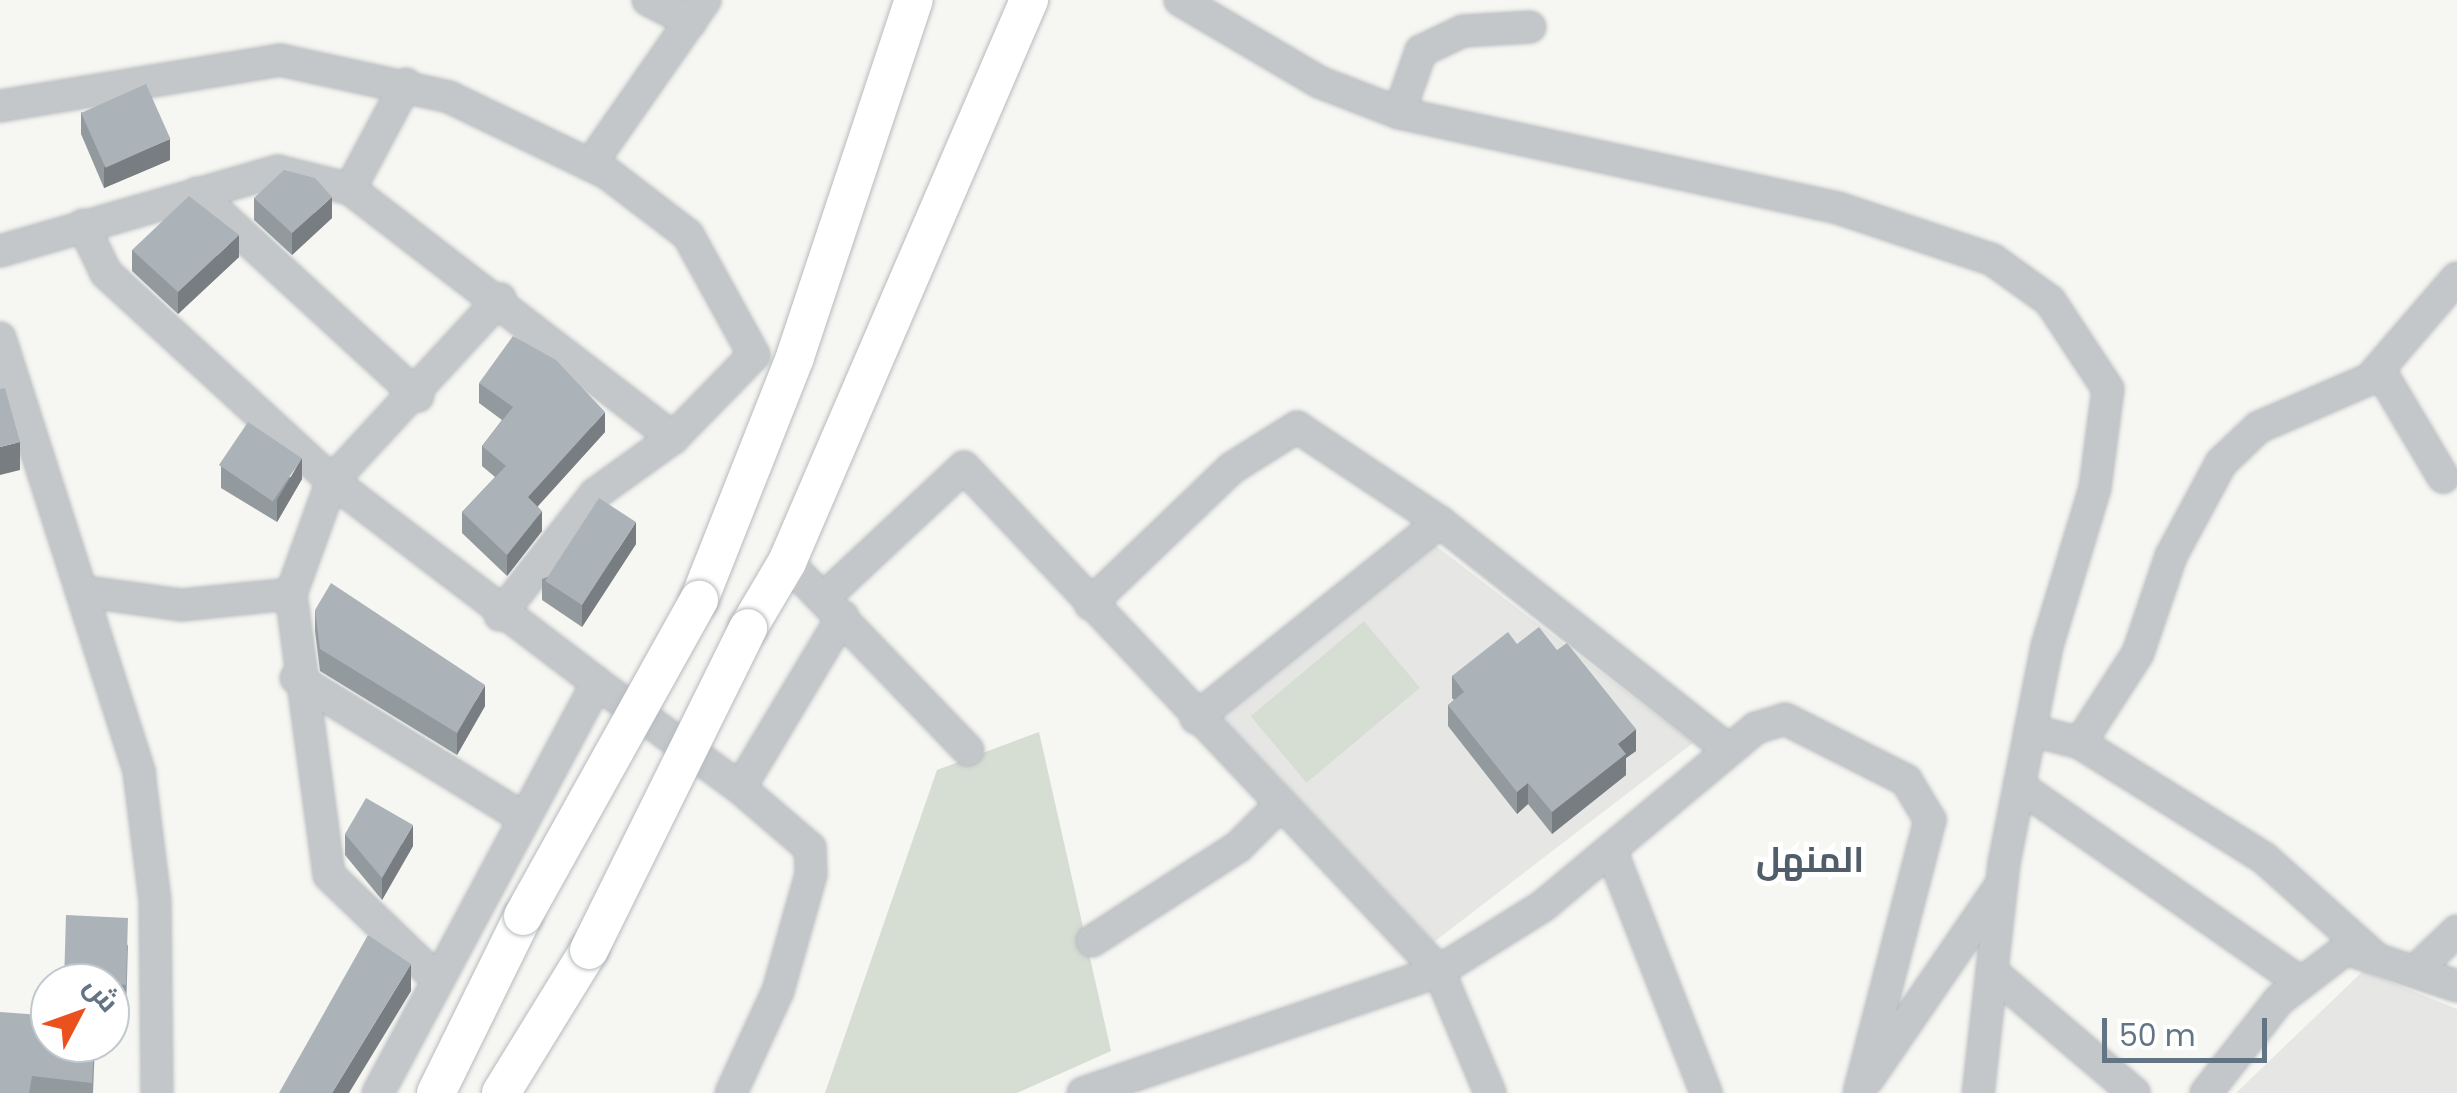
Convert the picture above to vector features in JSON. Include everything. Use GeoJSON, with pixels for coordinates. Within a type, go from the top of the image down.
{"type":"FeatureCollection","features":[{"type":"Feature","properties":{"kind":"main road"},"geometry":{"type":"LineString","coordinates":[[436,1093],[523,916],[699,600],[795,357],[914,0]]}},
{"type":"Feature","properties":{"kind":"main road"},"geometry":{"type":"LineString","coordinates":[[996,80],[1011,0]]}},
{"type":"Feature","properties":{"kind":"main road"},"geometry":{"type":"LineString","coordinates":[[505,1088],[589,950],[748,628],[787,562],[1029,0]]}},
{"type":"Feature","properties":{"kind":"street"},"geometry":{"type":"LineString","coordinates":[[590,164],[698,11],[648,0]]}},
{"type":"Feature","properties":{"kind":"street"},"geometry":{"type":"LineString","coordinates":[[1180,0],[1318,82],[1399,113],[1838,208],[1992,260],[2050,301],[2108,389],[2096,488],[2030,730],[2019,786],[2002,882],[1978,1093]]}},
{"type":"Feature","properties":{"kind":"street"},"geometry":{"type":"LineString","coordinates":[[1399,113],[1422,51],[1464,31],[1530,27]]}},
{"type":"Feature","properties":{"kind":"street"},"geometry":{"type":"LineString","coordinates":[[0,106],[280,60],[406,84],[590,164],[688,235],[754,356],[673,438],[595,494],[500,616]]}},
{"type":"Feature","properties":{"kind":"street"},"geometry":{"type":"LineString","coordinates":[[350,189],[406,84]]}},
{"type":"Feature","properties":{"kind":"street"},"geometry":{"type":"LineString","coordinates":[[0,251],[278,170],[350,189],[500,299],[673,438]]}},
{"type":"Feature","properties":{"kind":"street"},"geometry":{"type":"LineString","coordinates":[[197,193],[418,396]]}},
{"type":"Feature","properties":{"kind":"street"},"geometry":{"type":"LineString","coordinates":[[83,225],[106,273],[332,481],[500,616],[740,788],[810,848],[810,874],[778,991],[731,1093]]}},
{"type":"Feature","properties":{"kind":"street"},"geometry":{"type":"LineString","coordinates":[[2080,743],[2138,653],[2171,556],[2222,463],[2259,427],[2379,369],[2457,278]]}},
{"type":"Feature","properties":{"kind":"street"},"geometry":{"type":"LineString","coordinates":[[436,977],[330,875],[296,678],[291,594],[332,481],[418,396],[500,299]]}},
{"type":"Feature","properties":{"kind":"street"},"geometry":{"type":"LineString","coordinates":[[1,345],[87,592],[139,772],[155,901],[157,1093]]}},
{"type":"Feature","properties":{"kind":"street"},"geometry":{"type":"LineString","coordinates":[[2379,369],[2444,477]]}},
{"type":"Feature","properties":{"kind":"street"},"geometry":{"type":"LineString","coordinates":[[1090,604],[1232,468],[1297,427],[1440,522],[1729,750]]}},
{"type":"Feature","properties":{"kind":"street"},"geometry":{"type":"LineString","coordinates":[[740,788],[834,606],[964,466],[1277,808],[1439,971],[1490,1093]]}},
{"type":"Feature","properties":{"kind":"street"},"geometry":{"type":"LineString","coordinates":[[1196,718],[1440,522]]}},
{"type":"Feature","properties":{"kind":"street"},"geometry":{"type":"LineString","coordinates":[[787,562],[834,606],[968,750]]}},
{"type":"Feature","properties":{"kind":"street"},"geometry":{"type":"LineString","coordinates":[[87,592],[182,605],[291,594]]}},
{"type":"Feature","properties":{"kind":"street"},"geometry":{"type":"LineString","coordinates":[[296,678],[524,818]]}},
{"type":"Feature","properties":{"kind":"street"},"geometry":{"type":"LineString","coordinates":[[378,1093],[436,977],[597,683]]}},
{"type":"Feature","properties":{"kind":"street"},"geometry":{"type":"LineString","coordinates":[[1083,1093],[1439,971],[1543,906],[1729,750],[1785,718],[1906,780],[1930,820],[1858,1092]]}},
{"type":"Feature","properties":{"kind":"street"},"geometry":{"type":"LineString","coordinates":[[2030,730],[2080,743],[2264,858],[2377,959]]}},
{"type":"Feature","properties":{"kind":"street"},"geometry":{"type":"LineString","coordinates":[[2019,786],[2301,984]]}},
{"type":"Feature","properties":{"kind":"street"},"geometry":{"type":"LineString","coordinates":[[1092,941],[1238,848],[1277,808]]}},
{"type":"Feature","properties":{"kind":"street"},"geometry":{"type":"LineString","coordinates":[[1611,850],[1706,1093]]}},
{"type":"Feature","properties":{"kind":"street"},"geometry":{"type":"LineString","coordinates":[[1858,1092],[2002,882]]}},
{"type":"Feature","properties":{"kind":"street"},"geometry":{"type":"LineString","coordinates":[[2415,971],[2457,930]]}},
{"type":"Feature","properties":{"kind":"street"},"geometry":{"type":"LineString","coordinates":[[2206,1093],[2301,984],[2346,949],[2457,986]]}},
{"type":"Feature","properties":{"kind":"street"},"geometry":{"type":"LineString","coordinates":[[1992,972],[2134,1093]]}},
{"type":"Feature","properties":{"kind":"shaded area"},"geometry":{"type":"Polygon","coordinates":[[[1431,542],[1693,743],[1434,942],[1220,716],[1431,542]]]}},
{"type":"Feature","properties":{"kind":"shaded area"},"geometry":{"type":"Polygon","coordinates":[[[1364,621],[1420,688],[1307,783],[1251,716],[1364,621]]]}},
{"type":"Feature","properties":{"kind":"shaded area"},"geometry":{"type":"Polygon","coordinates":[[[1039,732],[1111,1051],[1017,1093],[825,1093],[937,770],[1039,732]]]}},
{"type":"Feature","properties":{"kind":"shaded area"},"geometry":{"type":"Polygon","coordinates":[[[2363,971],[2457,1009],[2457,1093],[2236,1093],[2363,971]]]}},
{"type":"Feature","properties":{"kind":"building"},"geometry":{"type":"Polygon","coordinates":[[[146,84],[170,139],[106,168],[81,113],[146,84]]]}},
{"type":"Feature","properties":{"kind":"building"},"geometry":{"type":"Polygon","coordinates":[[[284,170],[315,178],[332,197],[292,233],[254,198],[284,170]]]}},
{"type":"Feature","properties":{"kind":"building"},"geometry":{"type":"Polygon","coordinates":[[[189,196],[239,235],[178,292],[132,250],[189,196]]]}},
{"type":"Feature","properties":{"kind":"building"},"geometry":{"type":"Polygon","coordinates":[[[513,336],[556,360],[605,412],[528,497],[542,511],[507,555],[462,512],[506,466],[482,446],[513,407],[479,383],[513,336]]]}},
{"type":"Feature","properties":{"kind":"building"},"geometry":{"type":"Polygon","coordinates":[[[5,388],[20,442],[0,447],[0,389],[5,388]]]}},
{"type":"Feature","properties":{"kind":"building"},"geometry":{"type":"Polygon","coordinates":[[[248,422],[302,458],[273,501],[219,465],[248,422]]]}},
{"type":"Feature","properties":{"kind":"building"},"geometry":{"type":"Polygon","coordinates":[[[599,498],[636,522],[582,605],[545,581],[599,498]]]}},
{"type":"Feature","properties":{"kind":"building"},"geometry":{"type":"Polygon","coordinates":[[[331,583],[485,685],[457,733],[320,649],[315,610],[331,583]]]}},
{"type":"Feature","properties":{"kind":"building"},"geometry":{"type":"Polygon","coordinates":[[[1539,627],[1557,650],[1567,643],[1636,729],[1618,744],[1626,754],[1552,812],[1528,783],[1517,792],[1448,705],[1464,692],[1452,676],[1508,632],[1517,644],[1539,627]]]}},
{"type":"Feature","properties":{"kind":"building"},"geometry":{"type":"Polygon","coordinates":[[[366,798],[413,825],[382,878],[345,834],[366,798]]]}},
{"type":"Feature","properties":{"kind":"building"},"geometry":{"type":"Polygon","coordinates":[[[66,915],[128,918],[127,963],[65,963],[66,915]]]}},
{"type":"Feature","properties":{"kind":"building"},"geometry":{"type":"Polygon","coordinates":[[[368,935],[411,964],[332,1093],[279,1093],[368,935]]]}},
{"type":"Feature","properties":{"kind":"building"},"geometry":{"type":"Polygon","coordinates":[[[0,1012],[30,1014],[30,1063],[93,1063],[92,1083],[32,1076],[29,1093],[0,1093],[0,1012]]]}},
{"type":"Feature","properties":{"kind":"district","name":"المنهل"},"geometry":{"type":"Point","coordinates":[1810,860]}}]}
